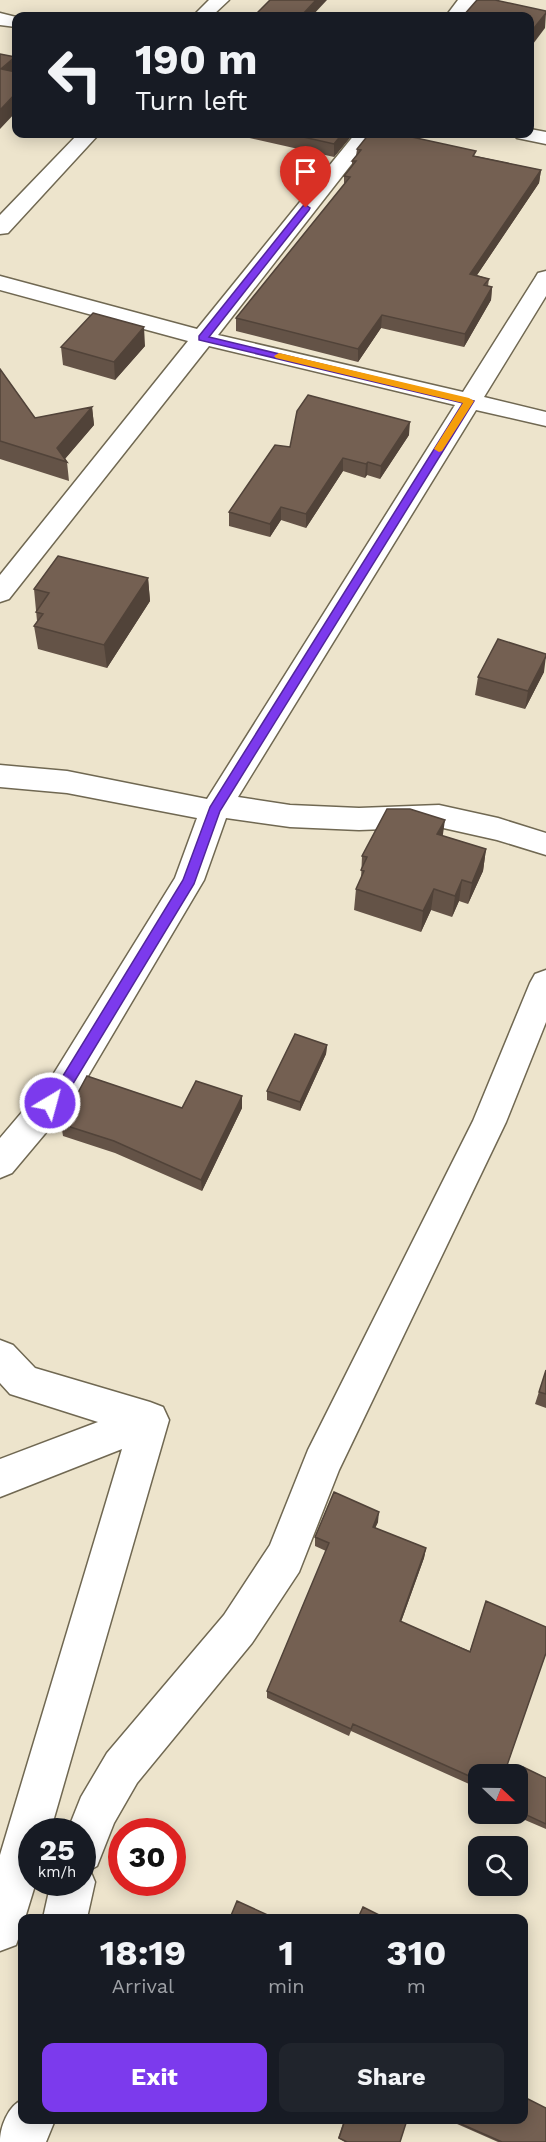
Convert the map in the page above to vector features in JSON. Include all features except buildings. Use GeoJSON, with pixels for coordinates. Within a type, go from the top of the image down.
{"type":"FeatureCollection","features":[{"type":"Feature","properties":{"kind":"street"},"geometry":{"type":"LineString","coordinates":[[206,12],[220,0]]}},
{"type":"Feature","properties":{"kind":"street"},"geometry":{"type":"LineString","coordinates":[[0,228],[85,138]]}},
{"type":"Feature","properties":{"kind":"street"},"geometry":{"type":"LineString","coordinates":[[0,593],[362,138]]}},
{"type":"Feature","properties":{"kind":"street"},"geometry":{"type":"LineString","coordinates":[[0,1163],[63,1088],[189,880],[214,811],[546,278]]}},
{"type":"Feature","properties":{"kind":"street"},"geometry":{"type":"LineString","coordinates":[[0,283],[203,338],[546,419]]}},
{"type":"Feature","properties":{"kind":"street"},"geometry":{"type":"LineString","coordinates":[[0,776],[67,782],[214,811],[224,806],[290,816],[358,819],[439,816],[498,829],[546,844]]}},
{"type":"Feature","properties":{"kind":"street"},"geometry":{"type":"LineString","coordinates":[[94,1818],[122,1768],[238,1629],[285,1558],[322,1463],[489,1122],[546,982]]}},
{"type":"Feature","properties":{"kind":"street"},"geometry":{"type":"LineString","coordinates":[[0,1357],[23,1382],[150,1420]]}},
{"type":"Feature","properties":{"kind":"street"},"geometry":{"type":"LineString","coordinates":[[0,1478],[150,1420]]}},
{"type":"Feature","properties":{"kind":"street"},"geometry":{"type":"LineString","coordinates":[[0,1929],[150,1420]]}},
{"type":"Feature","properties":{"kind":"street"},"geometry":{"type":"LineString","coordinates":[[66,1914],[70,1896]]}},
{"type":"Feature","properties":{"kind":"street"},"geometry":{"type":"LineString","coordinates":[[19,2142],[30,2124]]}},
{"type":"Feature","properties":{"kind":"slow traffic"},"geometry":{"type":"LineString","coordinates":[[279,356],[469,401],[439,449]]}},
{"type":"Feature","properties":{"kind":"route"},"geometry":{"type":"LineString","coordinates":[[50,1103],[63,1088],[189,880],[214,811],[469,401],[203,338],[306,208]]}}]}
